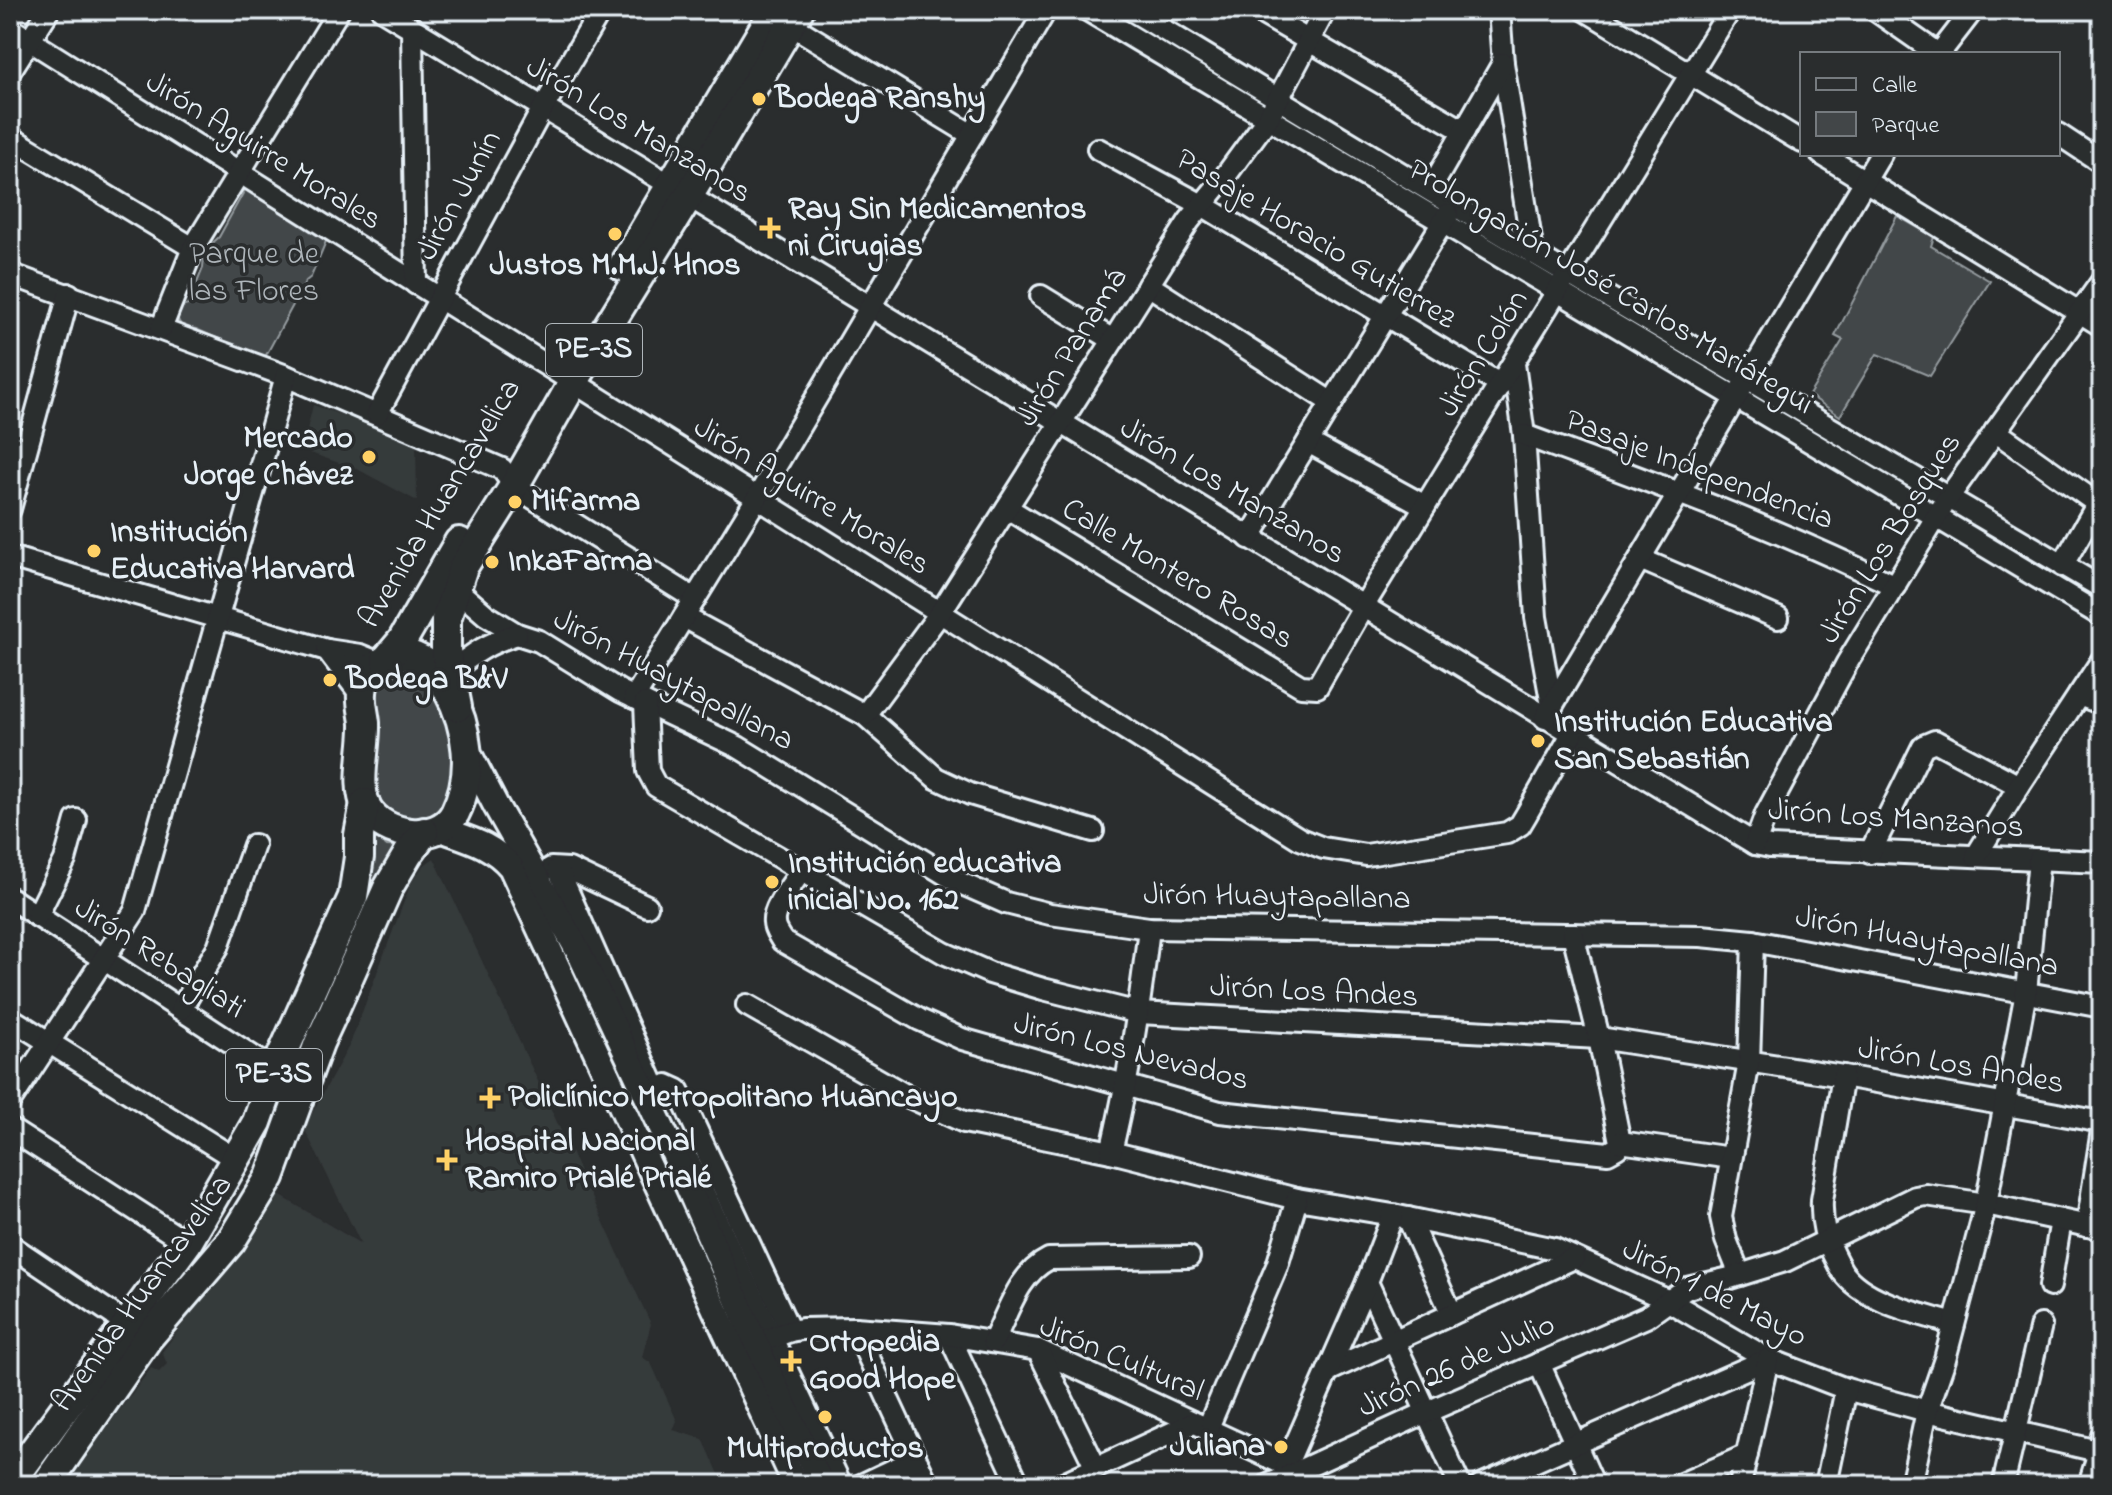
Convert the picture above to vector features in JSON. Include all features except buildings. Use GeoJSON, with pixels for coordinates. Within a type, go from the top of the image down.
{"type":"FeatureCollection","features":[{"type":"Feature","properties":{"kind":"highway","name":"Avenida Huancavelica"},"geometry":{"type":"LineString","coordinates":[[383,662],[463,567],[508,477],[679,191],[780,14]]}},
{"type":"Feature","properties":{"kind":"highway","name":"Avenida Huancavelica"},"geometry":{"type":"LineString","coordinates":[[448,582],[446,651],[457,707]]}},
{"type":"Feature","properties":{"kind":"highway","name":"PE-3S"},"geometry":{"type":"LineString","coordinates":[[365,803],[362,786],[363,683],[369,672],[383,662],[409,655],[434,668],[457,707],[467,750],[466,770],[454,815],[448,822],[431,830]]}},
{"type":"Feature","properties":{"kind":"highway","name":"Avenida Huancavelica"},"geometry":{"type":"LineString","coordinates":[[10,1483],[74,1421],[138,1332],[257,1122],[275,1071],[353,897],[365,803]]}},
{"type":"Feature","properties":{"kind":"highway"},"geometry":{"type":"LineString","coordinates":[[365,803],[370,812],[390,828],[399,831],[431,830]]}},
{"type":"Feature","properties":{"kind":"highway","name":"Avenida Huancavelica"},"geometry":{"type":"LineString","coordinates":[[138,1332],[231,1241],[270,1177],[326,1030],[388,888],[408,854],[431,830]]}},
{"type":"Feature","properties":{"kind":"highway"},"geometry":{"type":"LineString","coordinates":[[298,1020],[326,1030]]}},
{"type":"Feature","properties":{"kind":"highway","name":"Avenida Huancavelica"},"geometry":{"type":"LineString","coordinates":[[46,1485],[74,1421]]}},
{"type":"Feature","properties":{"kind":"main road"},"geometry":{"type":"LineString","coordinates":[[467,750],[580,954],[764,1342],[822,1485]]}},
{"type":"Feature","properties":{"kind":"main road"},"geometry":{"type":"LineString","coordinates":[[431,830],[485,844],[500,854],[511,867],[764,1342],[796,1485]]}},
{"type":"Feature","properties":{"kind":"street"},"geometry":{"type":"LineString","coordinates":[[10,71],[49,10]]}},
{"type":"Feature","properties":{"kind":"street"},"geometry":{"type":"LineString","coordinates":[[161,329],[193,248],[339,10]]}},
{"type":"Feature","properties":{"kind":"street","name":"Jirón Los Manzanos"},"geometry":{"type":"LineString","coordinates":[[382,10],[1363,607],[1548,712],[1572,734],[1763,846],[2102,862]]}},
{"type":"Feature","properties":{"kind":"street","name":"Jirón Junín"},"geometry":{"type":"LineString","coordinates":[[377,414],[543,108],[601,10]]}},
{"type":"Feature","properties":{"kind":"street"},"geometry":{"type":"LineString","coordinates":[[640,700],[684,617],[1046,10]]}},
{"type":"Feature","properties":{"kind":"street","name":"Prolongación José Carlos Mariátegui"},"geometry":{"type":"LineString","coordinates":[[1087,10],[2102,616]]}},
{"type":"Feature","properties":{"kind":"street","name":"Prolongación José Carlos Mariátegui"},"geometry":{"type":"LineString","coordinates":[[1131,10],[1533,253],[2102,588]]}},
{"type":"Feature","properties":{"kind":"street"},"geometry":{"type":"LineString","coordinates":[[1256,10],[1464,131]]}},
{"type":"Feature","properties":{"kind":"street","name":"Jirón Panamá"},"geometry":{"type":"LineString","coordinates":[[865,715],[940,613],[1189,221],[1268,118],[1325,10]]}},
{"type":"Feature","properties":{"kind":"street"},"geometry":{"type":"LineString","coordinates":[[1499,10],[1503,63],[1533,253]]}},
{"type":"Feature","properties":{"kind":"street","name":"Jirón Colón"},"geometry":{"type":"LineString","coordinates":[[1317,687],[1730,10]]}},
{"type":"Feature","properties":{"kind":"street"},"geometry":{"type":"LineString","coordinates":[[1875,10],[1936,52]]}},
{"type":"Feature","properties":{"kind":"street"},"geometry":{"type":"LineString","coordinates":[[1941,52],[1973,10]]}},
{"type":"Feature","properties":{"kind":"street"},"geometry":{"type":"LineString","coordinates":[[1596,13],[1800,141]]}},
{"type":"Feature","properties":{"kind":"street"},"geometry":{"type":"LineString","coordinates":[[780,14],[972,135]]}},
{"type":"Feature","properties":{"kind":"street","name":"Jirón Aguirre Morales"},"geometry":{"type":"LineString","coordinates":[[10,28],[1300,839],[1323,848],[1366,855],[1507,833],[1514,830],[1526,815],[1572,734]]}},
{"type":"Feature","properties":{"kind":"street"},"geometry":{"type":"LineString","coordinates":[[412,28],[416,284]]}},
{"type":"Feature","properties":{"kind":"street"},"geometry":{"type":"LineString","coordinates":[[1430,190],[1503,63]]}},
{"type":"Feature","properties":{"kind":"street"},"geometry":{"type":"LineString","coordinates":[[2060,135],[2102,163]]}},
{"type":"Feature","properties":{"kind":"street"},"geometry":{"type":"LineString","coordinates":[[10,137],[193,248]]}},
{"type":"Feature","properties":{"kind":"street","name":"Pasaje Horacio Gutierrez"},"geometry":{"type":"LineString","coordinates":[[1098,149],[1202,205],[1501,385]]}},
{"type":"Feature","properties":{"kind":"street"},"geometry":{"type":"LineString","coordinates":[[1824,156],[2102,326]]}},
{"type":"Feature","properties":{"kind":"street"},"geometry":{"type":"LineString","coordinates":[[1548,712],[1880,156]]}},
{"type":"Feature","properties":{"kind":"street"},"geometry":{"type":"LineString","coordinates":[[1249,538],[1454,205]]}},
{"type":"Feature","properties":{"kind":"street"},"geometry":{"type":"LineString","coordinates":[[10,274],[286,376],[377,414],[508,477],[695,599]]}},
{"type":"Feature","properties":{"kind":"street","name":"Jirón Los Bosques"},"geometry":{"type":"LineString","coordinates":[[1763,846],[1766,814],[1840,677],[1948,498],[2102,281]]}},
{"type":"Feature","properties":{"kind":"street"},"geometry":{"type":"LineString","coordinates":[[1148,285],[1332,403]]}},
{"type":"Feature","properties":{"kind":"street"},"geometry":{"type":"LineString","coordinates":[[10,509],[69,294]]}},
{"type":"Feature","properties":{"kind":"street"},"geometry":{"type":"LineString","coordinates":[[1041,296],[1113,340]]}},
{"type":"Feature","properties":{"kind":"street"},"geometry":{"type":"LineString","coordinates":[[1514,364],[1524,435],[1536,617],[1548,712]]}},
{"type":"Feature","properties":{"kind":"street"},"geometry":{"type":"LineString","coordinates":[[10,1102],[135,911],[286,376]]}},
{"type":"Feature","properties":{"kind":"street"},"geometry":{"type":"LineString","coordinates":[[1995,431],[2100,500],[2062,566]]}},
{"type":"Feature","properties":{"kind":"street","name":"Pasaje Independencia"},"geometry":{"type":"LineString","coordinates":[[1524,435],[1680,492],[1827,553],[1895,586]]}},
{"type":"Feature","properties":{"kind":"street"},"geometry":{"type":"LineString","coordinates":[[1308,442],[1425,506]]}},
{"type":"Feature","properties":{"kind":"street","name":"Calle Montero Rosas"},"geometry":{"type":"LineString","coordinates":[[1007,508],[1301,686],[1317,687]]}},
{"type":"Feature","properties":{"kind":"street"},"geometry":{"type":"LineString","coordinates":[[10,557],[327,650],[383,662]]}},
{"type":"Feature","properties":{"kind":"street"},"geometry":{"type":"LineString","coordinates":[[1640,559],[1778,618]]}},
{"type":"Feature","properties":{"kind":"street","name":"Jirón Huaytapallana"},"geometry":{"type":"LineString","coordinates":[[448,582],[486,615],[517,634],[539,641],[640,700],[738,747],[958,882],[1006,903],[1050,914],[1149,928],[1701,936],[1753,941],[2102,1007]]}},
{"type":"Feature","properties":{"kind":"street"},"geometry":{"type":"LineString","coordinates":[[684,617],[865,715],[936,778],[970,794],[1093,831]]}},
{"type":"Feature","properties":{"kind":"street"},"geometry":{"type":"LineString","coordinates":[[451,672],[492,642],[517,634]]}},
{"type":"Feature","properties":{"kind":"street"},"geometry":{"type":"LineString","coordinates":[[327,650],[361,695]]}},
{"type":"Feature","properties":{"kind":"street"},"geometry":{"type":"LineString","coordinates":[[1976,856],[2102,660]]}},
{"type":"Feature","properties":{"kind":"street"},"geometry":{"type":"LineString","coordinates":[[2079,695],[2102,704]]}},
{"type":"Feature","properties":{"kind":"street","name":"Jirón Los Andes"},"geometry":{"type":"LineString","coordinates":[[640,700],[648,771],[656,786],[944,953],[990,973],[1043,989],[1139,1013],[1599,1038],[1843,1076],[2102,1122]]}},
{"type":"Feature","properties":{"kind":"street"},"geometry":{"type":"LineString","coordinates":[[1870,853],[1923,746],[1928,742],[1935,741],[2019,786]]}},
{"type":"Feature","properties":{"kind":"street"},"geometry":{"type":"LineString","coordinates":[[37,916],[65,860],[76,820]]}},
{"type":"Feature","properties":{"kind":"street"},"geometry":{"type":"LineString","coordinates":[[181,1009],[218,947],[254,845]]}},
{"type":"Feature","properties":{"kind":"street"},"geometry":{"type":"LineString","coordinates":[[1911,1485],[1927,1411],[1986,1204],[2026,992],[2039,859]]}},
{"type":"Feature","properties":{"kind":"street"},"geometry":{"type":"LineString","coordinates":[[530,865],[569,869],[647,906]]}},
{"type":"Feature","properties":{"kind":"street"},"geometry":{"type":"LineString","coordinates":[[558,869],[656,1089],[667,1085],[678,1090],[764,1342],[841,1485]]}},
{"type":"Feature","properties":{"kind":"street","name":"Jirón Los Nevados"},"geometry":{"type":"LineString","coordinates":[[801,871],[775,911],[773,920],[782,941],[920,1020],[962,1039],[1220,1112],[1608,1153],[1618,1145],[1731,1158]]}},
{"type":"Feature","properties":{"kind":"street","name":"Jirón Rebagliati"},"geometry":{"type":"LineString","coordinates":[[10,898],[275,1071]]}},
{"type":"Feature","properties":{"kind":"street"},"geometry":{"type":"LineString","coordinates":[[1111,1152],[1127,1086],[1149,928]]}},
{"type":"Feature","properties":{"kind":"street"},"geometry":{"type":"LineString","coordinates":[[1573,934],[1599,1038],[1618,1145]]}},
{"type":"Feature","properties":{"kind":"street"},"geometry":{"type":"LineString","coordinates":[[1740,1275],[1726,1240],[1721,1217],[1749,1062],[1753,941]]}},
{"type":"Feature","properties":{"kind":"street","name":"Jirón 1 de Mayo"},"geometry":{"type":"LineString","coordinates":[[747,1005],[909,1097],[964,1122],[1111,1152],[1297,1199],[1400,1216],[1555,1249],[1667,1300],[1768,1359],[1846,1389],[2016,1432],[2101,1446]]}},
{"type":"Feature","properties":{"kind":"street"},"geometry":{"type":"LineString","coordinates":[[10,1018],[237,1160]]}},
{"type":"Feature","properties":{"kind":"street"},"geometry":{"type":"LineString","coordinates":[[1843,1076],[1822,1200],[1821,1216],[1826,1240],[1842,1271],[1854,1284],[1890,1305],[1954,1324]]}},
{"type":"Feature","properties":{"kind":"street"},"geometry":{"type":"LineString","coordinates":[[10,1129],[187,1243]]}},
{"type":"Feature","properties":{"kind":"street"},"geometry":{"type":"LineString","coordinates":[[1986,1204],[2094,1227],[2102,1130]]}},
{"type":"Feature","properties":{"kind":"street","name":"Jirón 26 de Julio"},"geometry":{"type":"LineString","coordinates":[[1268,1485],[1646,1317],[1687,1288],[1785,1261],[1915,1197],[1926,1195],[1986,1204]]}},
{"type":"Feature","properties":{"kind":"street"},"geometry":{"type":"LineString","coordinates":[[1062,1484],[1200,1426],[1277,1266],[1297,1199]]}},
{"type":"Feature","properties":{"kind":"street"},"geometry":{"type":"LineString","coordinates":[[1296,1474],[1328,1371],[1400,1216]]}},
{"type":"Feature","properties":{"kind":"street"},"geometry":{"type":"LineString","coordinates":[[1400,1216],[1452,1314]]}},
{"type":"Feature","properties":{"kind":"street"},"geometry":{"type":"LineString","coordinates":[[2050,1286],[2061,1220]]}},
{"type":"Feature","properties":{"kind":"street"},"geometry":{"type":"LineString","coordinates":[[10,1245],[138,1332]]}},
{"type":"Feature","properties":{"kind":"street"},"geometry":{"type":"LineString","coordinates":[[993,1342],[1026,1276],[1049,1259],[1189,1257]]}},
{"type":"Feature","properties":{"kind":"street"},"geometry":{"type":"LineString","coordinates":[[1328,1371],[1574,1258]]}},
{"type":"Feature","properties":{"kind":"street"},"geometry":{"type":"LineString","coordinates":[[1367,1282],[1460,1485]]}},
{"type":"Feature","properties":{"kind":"street"},"geometry":{"type":"LineString","coordinates":[[2003,1485],[2041,1325]]}},
{"type":"Feature","properties":{"kind":"street","name":"Jirón Cultural"},"geometry":{"type":"LineString","coordinates":[[764,1342],[830,1327],[949,1335],[1038,1350],[1296,1474]]}},
{"type":"Feature","properties":{"kind":"street"},"geometry":{"type":"LineString","coordinates":[[855,1328],[928,1485]]}},
{"type":"Feature","properties":{"kind":"street"},"geometry":{"type":"LineString","coordinates":[[949,1335],[1019,1485]]}},
{"type":"Feature","properties":{"kind":"street"},"geometry":{"type":"LineString","coordinates":[[1038,1350],[1096,1468]]}},
{"type":"Feature","properties":{"kind":"street"},"geometry":{"type":"LineString","coordinates":[[1481,1485],[1768,1359]]}},
{"type":"Feature","properties":{"kind":"street"},"geometry":{"type":"LineString","coordinates":[[1740,1485],[1768,1359]]}},
{"type":"Feature","properties":{"kind":"street"},"geometry":{"type":"LineString","coordinates":[[1539,1363],[1594,1485]]}},
{"type":"Feature","properties":{"kind":"street"},"geometry":{"type":"LineString","coordinates":[[1826,1485],[1846,1389]]}},
{"type":"Feature","properties":{"kind":"street"},"geometry":{"type":"LineString","coordinates":[[2089,1485],[2101,1446]]}},
{"type":"Feature","properties":{"kind":"street"},"geometry":{"type":"LineString","coordinates":[[1679,1485],[1747,1455]]}},
{"type":"Feature","properties":{"kind":"street"},"geometry":{"type":"LineString","coordinates":[[861,1485],[916,1459]]}},
{"type":"Feature","properties":{"kind":"shaded area","name":"Mercado Jorge Chávez"},"geometry":{"type":"Polygon","coordinates":[[[313,405],[416,443],[417,501],[359,470],[302,450],[313,405]]]}},
{"type":"Feature","properties":{"kind":"shaded area","name":"Hospital Nacional Ramiro Prialé Prialé"},"geometry":{"type":"Polygon","coordinates":[[[434,858],[651,1324],[642,1357],[651,1363],[677,1421],[673,1430],[703,1439],[724,1485],[64,1485],[151,1368],[159,1372],[167,1364],[162,1352],[253,1230],[276,1193],[361,1244],[304,1128],[350,1044],[411,883],[423,866],[434,858]]]}},
{"type":"Feature","properties":{"kind":"green space","name":"Parque de las Flores"},"geometry":{"type":"Polygon","coordinates":[[[247,186],[327,239],[311,277],[264,359],[196,329],[182,327],[177,318],[182,307],[188,305],[203,268],[207,248],[219,237],[247,186]]]}},
{"type":"Feature","properties":{"kind":"green space"},"geometry":{"type":"Polygon","coordinates":[[[1897,216],[1934,237],[1931,246],[1990,281],[1930,376],[1877,354],[1840,416],[1809,395],[1843,340],[1835,336],[1897,216]]]}},
{"type":"Feature","properties":{"kind":"green space"},"geometry":{"type":"Polygon","coordinates":[[[395,665],[418,670],[438,696],[455,736],[454,792],[435,818],[397,822],[374,796],[376,727],[372,701],[381,671],[395,665]]]}},
{"type":"Feature","properties":{"kind":"green space"},"geometry":{"type":"Polygon","coordinates":[[[367,830],[387,846],[404,847],[328,999],[324,993],[367,830]]]}},
{"type":"Feature","properties":{"kind":"place","name":"Bodega Ranshy"},"geometry":{"type":"Point","coordinates":[759,99]}},
{"type":"Feature","properties":{"kind":"place","name":"Ray Sin Medicamentos ni Cirugias"},"geometry":{"type":"Point","coordinates":[770,228]}},
{"type":"Feature","properties":{"kind":"place","name":"Justos M.M.J. Hnos"},"geometry":{"type":"Point","coordinates":[615,234]}},
{"type":"Feature","properties":{"kind":"place","name":"Mercado Jorge Chávez"},"geometry":{"type":"Point","coordinates":[369,457]}},
{"type":"Feature","properties":{"kind":"place","name":"Mifarma"},"geometry":{"type":"Point","coordinates":[515,502]}},
{"type":"Feature","properties":{"kind":"place","name":"Institución Educativa Harvard"},"geometry":{"type":"Point","coordinates":[94,551]}},
{"type":"Feature","properties":{"kind":"place","name":"InkaFarma"},"geometry":{"type":"Point","coordinates":[492,562]}},
{"type":"Feature","properties":{"kind":"place","name":"Bodega B&V"},"geometry":{"type":"Point","coordinates":[330,680]}},
{"type":"Feature","properties":{"kind":"place","name":"Institución Educativa San Sebastián"},"geometry":{"type":"Point","coordinates":[1538,741]}},
{"type":"Feature","properties":{"kind":"place","name":"Institución educativa inicial No. 162"},"geometry":{"type":"Point","coordinates":[772,882]}},
{"type":"Feature","properties":{"kind":"place","name":"Policlínico Metropolitano Huancayo"},"geometry":{"type":"Point","coordinates":[490,1098]}},
{"type":"Feature","properties":{"kind":"place","name":"Hospital Nacional Ramiro Prialé Prialé"},"geometry":{"type":"Point","coordinates":[447,1160]}},
{"type":"Feature","properties":{"kind":"place","name":"Ortopedia Good Hope"},"geometry":{"type":"Point","coordinates":[791,1361]}},
{"type":"Feature","properties":{"kind":"place","name":"Multiproductos"},"geometry":{"type":"Point","coordinates":[825,1417]}},
{"type":"Feature","properties":{"kind":"place","name":"Juliana"},"geometry":{"type":"Point","coordinates":[1281,1447]}}]}
